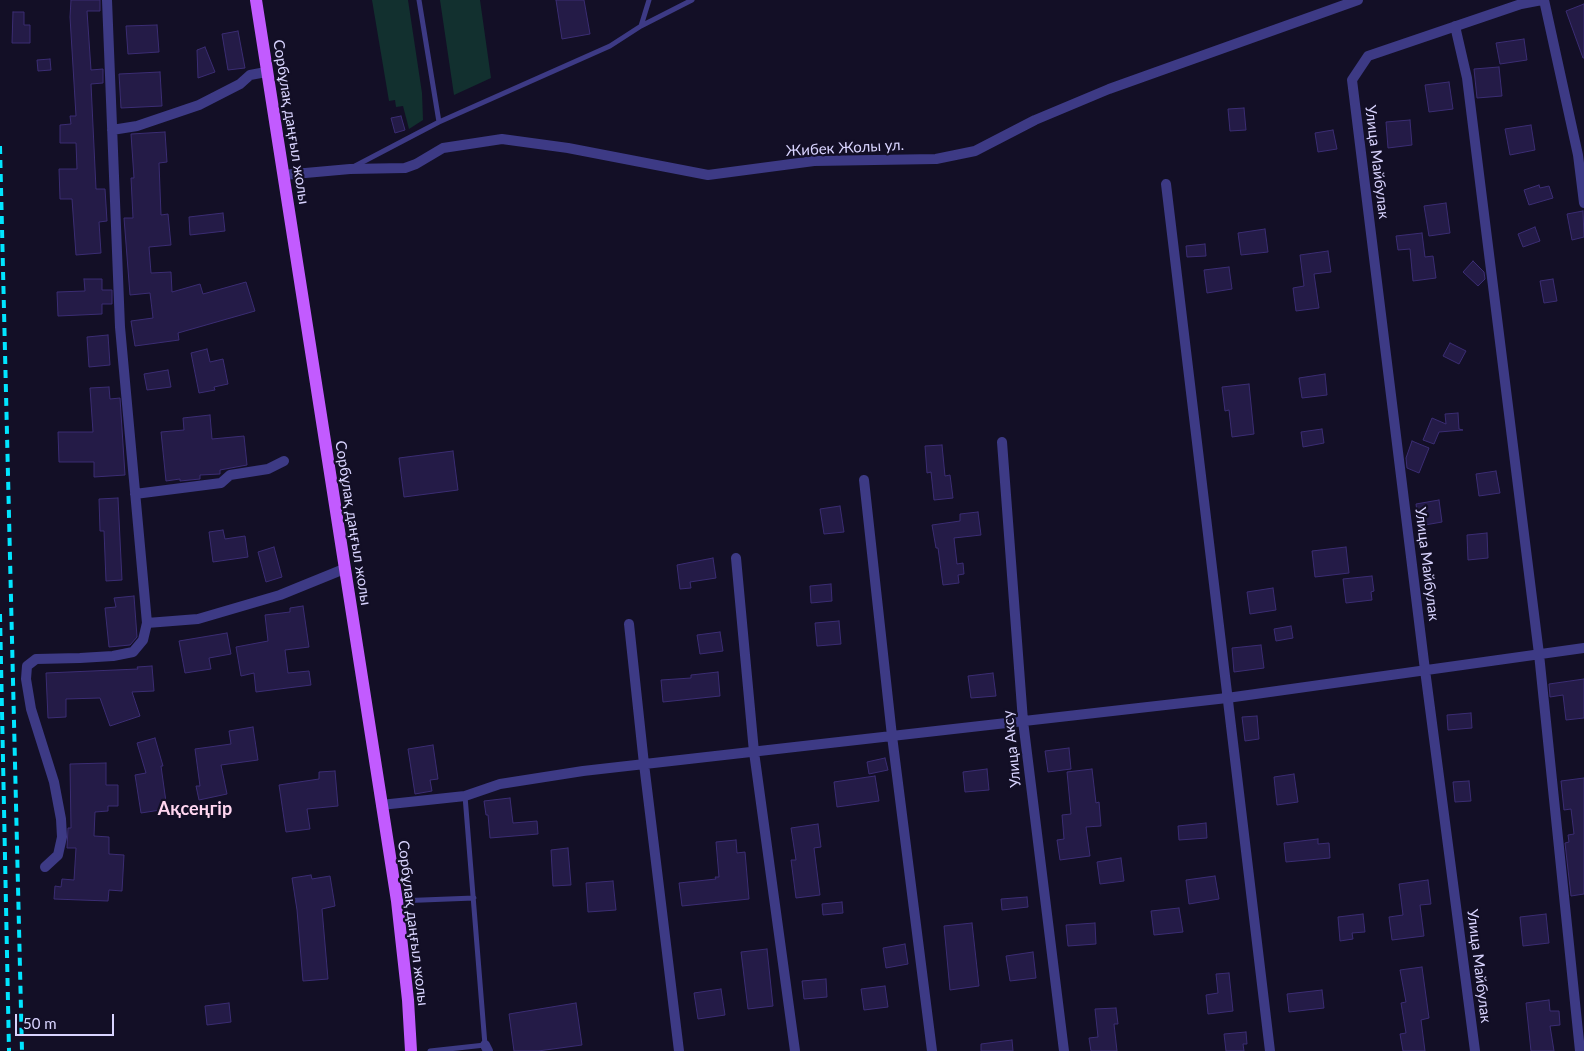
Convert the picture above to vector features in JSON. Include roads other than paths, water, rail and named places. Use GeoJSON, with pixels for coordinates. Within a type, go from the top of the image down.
{"type":"FeatureCollection","features":[{"type":"Feature","properties":{"kind":"main road","name":"Сорбұлақ даңғыл жолы"},"geometry":{"type":"LineString","coordinates":[[256,0],[397,902],[408,1000],[411,1051]]}},
{"type":"Feature","properties":{"kind":"street"},"geometry":{"type":"LineString","coordinates":[[45,867],[58,855],[62,837],[61,819],[54,782],[31,709],[26,679],[27,666],[36,659],[113,656],[133,652],[144,640],[147,624],[120,327],[107,0]]}},
{"type":"Feature","properties":{"kind":"street","name":"Жибек Жолы ул."},"geometry":{"type":"LineString","coordinates":[[283,175],[350,169],[405,168],[416,164],[443,148],[502,139],[568,148],[708,175],[814,161],[936,159],[975,151],[1035,120],[1109,89],[1358,0]]}},
{"type":"Feature","properties":{"kind":"street"},"geometry":{"type":"LineString","coordinates":[[1580,1051],[1539,654],[1467,78],[1455,26],[1521,4],[1543,0],[1578,155],[1584,203]]}},
{"type":"Feature","properties":{"kind":"street","name":"Улица Майбулак"},"geometry":{"type":"LineString","coordinates":[[1455,26],[1368,56],[1352,80],[1425,670],[1475,1051]]}},
{"type":"Feature","properties":{"kind":"street"},"geometry":{"type":"LineString","coordinates":[[112,130],[137,126],[199,105],[240,84],[250,75],[266,72]]}},
{"type":"Feature","properties":{"kind":"street"},"geometry":{"type":"LineString","coordinates":[[1166,184],[1270,1051]]}},
{"type":"Feature","properties":{"kind":"street","name":"Улица Аксу"},"geometry":{"type":"LineString","coordinates":[[1002,442],[1023,721],[1064,1051]]}},
{"type":"Feature","properties":{"kind":"street"},"geometry":{"type":"LineString","coordinates":[[135,494],[221,483],[230,475],[268,469],[284,461]]}},
{"type":"Feature","properties":{"kind":"street"},"geometry":{"type":"LineString","coordinates":[[864,480],[892,736],[932,1051]]}},
{"type":"Feature","properties":{"kind":"street"},"geometry":{"type":"LineString","coordinates":[[736,558],[754,752],[795,1051]]}},
{"type":"Feature","properties":{"kind":"street"},"geometry":{"type":"LineString","coordinates":[[147,624],[198,619],[280,595],[344,569]]}},
{"type":"Feature","properties":{"kind":"street"},"geometry":{"type":"LineString","coordinates":[[630,624],[644,764],[678,1051]]}},
{"type":"Feature","properties":{"kind":"street"},"geometry":{"type":"LineString","coordinates":[[381,805],[465,796],[500,784],[583,771],[1227,698],[1584,648]]}},
{"type":"Feature","properties":{"kind":"lane"},"geometry":{"type":"LineString","coordinates":[[420,0],[439,122]]}},
{"type":"Feature","properties":{"kind":"lane"},"geometry":{"type":"LineString","coordinates":[[642,26],[650,0]]}},
{"type":"Feature","properties":{"kind":"lane"},"geometry":{"type":"LineString","coordinates":[[350,169],[439,122],[610,46],[642,26],[692,0]]}},
{"type":"Feature","properties":{"kind":"lane"},"geometry":{"type":"LineString","coordinates":[[430,1051],[487,1048],[465,796]]}},
{"type":"Feature","properties":{"kind":"lane"},"geometry":{"type":"LineString","coordinates":[[397,902],[474,898]]}},
{"type":"Feature","properties":{"kind":"railway"},"geometry":{"type":"LineString","coordinates":[[0,146],[22,1051]]}},
{"type":"Feature","properties":{"kind":"railway"},"geometry":{"type":"LineString","coordinates":[[0,614],[9,1051]]}},
{"type":"Feature","properties":{"kind":"district","name":"Ақсеңгір"},"geometry":{"type":"Point","coordinates":[195,809]}}]}
